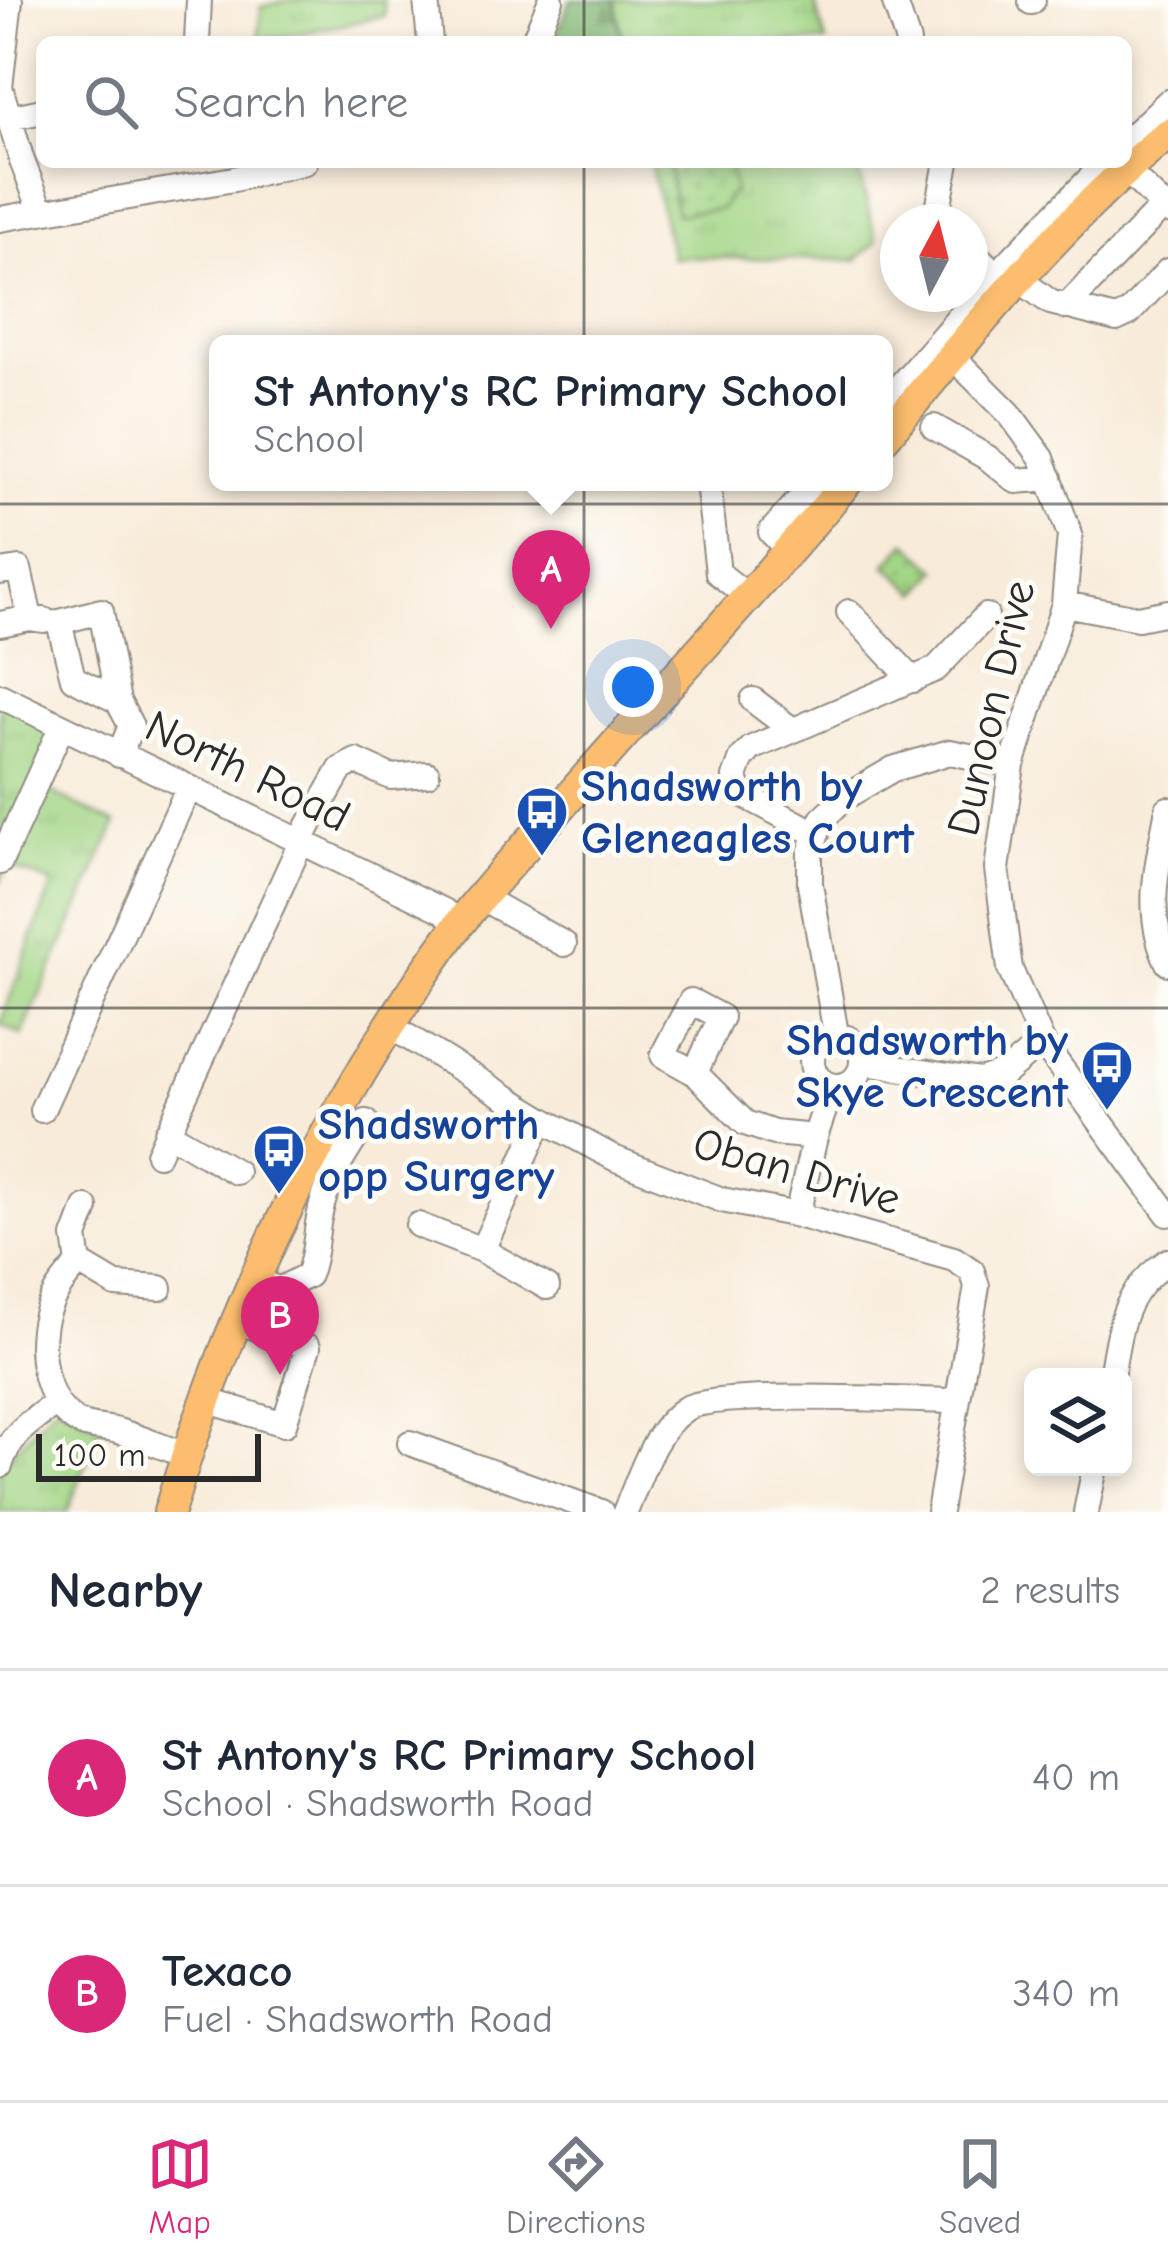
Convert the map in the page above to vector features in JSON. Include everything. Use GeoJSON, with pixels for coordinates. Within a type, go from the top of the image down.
{"type":"FeatureCollection","features":[{"type":"Feature","properties":{"kind":"main road"},"geometry":{"type":"LineString","coordinates":[[1132,152],[1168,134]]}},
{"type":"Feature","properties":{"kind":"main road"},"geometry":{"type":"LineString","coordinates":[[893,427],[1010,281],[1110,168]]}},
{"type":"Feature","properties":{"kind":"main road"},"geometry":{"type":"LineString","coordinates":[[169,1512],[253,1282],[291,1196],[389,1026],[459,923],[839,491]]}},
{"type":"Feature","properties":{"kind":"street"},"geometry":{"type":"LineString","coordinates":[[10,0],[0,87],[42,212]]}},
{"type":"Feature","properties":{"kind":"street"},"geometry":{"type":"LineString","coordinates":[[196,36],[199,0]]}},
{"type":"Feature","properties":{"kind":"street"},"geometry":{"type":"LineString","coordinates":[[426,0],[429,36]]}},
{"type":"Feature","properties":{"kind":"street"},"geometry":{"type":"LineString","coordinates":[[536,36],[551,0]]}},
{"type":"Feature","properties":{"kind":"street"},"geometry":{"type":"LineString","coordinates":[[1132,143],[1168,102]]}},
{"type":"Feature","properties":{"kind":"street"},"geometry":{"type":"LineString","coordinates":[[9,118],[36,112]]}},
{"type":"Feature","properties":{"kind":"street"},"geometry":{"type":"LineString","coordinates":[[939,204],[945,168]]}},
{"type":"Feature","properties":{"kind":"street"},"geometry":{"type":"LineString","coordinates":[[1066,307],[1165,208],[1128,168]]}},
{"type":"Feature","properties":{"kind":"street"},"geometry":{"type":"LineString","coordinates":[[0,219],[232,171]]}},
{"type":"Feature","properties":{"kind":"street"},"geometry":{"type":"LineString","coordinates":[[988,263],[1050,302],[1121,318],[1168,271]]}},
{"type":"Feature","properties":{"kind":"street"},"geometry":{"type":"LineString","coordinates":[[893,395],[1010,281]]}},
{"type":"Feature","properties":{"kind":"street","name":"Dunoon Drive"},"geometry":{"type":"LineString","coordinates":[[952,356],[1009,413],[1042,458],[1070,535],[1064,604],[1012,765],[997,869],[1010,969],[1042,1042],[1168,1214]]}},
{"type":"Feature","properties":{"kind":"street"},"geometry":{"type":"LineString","coordinates":[[934,427],[988,458],[1016,481],[1050,478]]}},
{"type":"Feature","properties":{"kind":"street"},"geometry":{"type":"LineString","coordinates":[[708,491],[718,573],[749,598]]}},
{"type":"Feature","properties":{"kind":"street"},"geometry":{"type":"LineString","coordinates":[[789,551],[771,532],[807,491]]}},
{"type":"Feature","properties":{"kind":"street"},"geometry":{"type":"LineString","coordinates":[[0,572],[19,569],[30,618]]}},
{"type":"Feature","properties":{"kind":"street"},"geometry":{"type":"LineString","coordinates":[[1064,604],[1138,618],[1168,612]]}},
{"type":"Feature","properties":{"kind":"street"},"geometry":{"type":"LineString","coordinates":[[0,624],[30,618],[58,622],[101,611],[118,701],[131,726],[119,755]]}},
{"type":"Feature","properties":{"kind":"street"},"geometry":{"type":"LineString","coordinates":[[849,612],[913,680]]}},
{"type":"Feature","properties":{"kind":"street"},"geometry":{"type":"LineString","coordinates":[[815,832],[746,800],[736,786],[736,770],[747,752],[790,729],[936,669],[986,616]]}},
{"type":"Feature","properties":{"kind":"street"},"geometry":{"type":"LineString","coordinates":[[58,622],[73,678],[118,701]]}},
{"type":"Feature","properties":{"kind":"street","name":"North Road"},"geometry":{"type":"LineString","coordinates":[[0,696],[444,911],[459,923]]}},
{"type":"Feature","properties":{"kind":"street"},"geometry":{"type":"LineString","coordinates":[[753,700],[790,729]]}},
{"type":"Feature","properties":{"kind":"street"},"geometry":{"type":"LineString","coordinates":[[0,862],[61,728]]}},
{"type":"Feature","properties":{"kind":"street"},"geometry":{"type":"LineString","coordinates":[[836,1034],[810,884],[815,832],[845,796],[893,769],[950,752],[1012,765]]}},
{"type":"Feature","properties":{"kind":"street"},"geometry":{"type":"LineString","coordinates":[[236,1172],[162,1143],[301,843],[340,769],[349,761],[391,776],[427,774]]}},
{"type":"Feature","properties":{"kind":"street"},"geometry":{"type":"LineString","coordinates":[[42,1109],[188,789]]}},
{"type":"Feature","properties":{"kind":"street"},"geometry":{"type":"LineString","coordinates":[[1168,809],[1160,916],[1168,963]]}},
{"type":"Feature","properties":{"kind":"street"},"geometry":{"type":"LineString","coordinates":[[482,898],[564,944]]}},
{"type":"Feature","properties":{"kind":"street","name":"Oban Drive"},"geometry":{"type":"LineString","coordinates":[[389,1026],[542,1120],[616,1159],[722,1200],[797,1215],[954,1259],[972,1271],[977,1286],[954,1401],[939,1512]]}},
{"type":"Feature","properties":{"kind":"street"},"geometry":{"type":"LineString","coordinates":[[836,1034],[856,1042],[865,1063],[856,1082],[832,1087],[818,1081],[811,1060],[818,1044],[836,1034]]}},
{"type":"Feature","properties":{"kind":"street"},"geometry":{"type":"LineString","coordinates":[[865,1063],[981,1081],[1005,1073],[1042,1042]]}},
{"type":"Feature","properties":{"kind":"street"},"geometry":{"type":"LineString","coordinates":[[694,1073],[745,1123],[774,1133],[815,1137]]}},
{"type":"Feature","properties":{"kind":"street"},"geometry":{"type":"LineString","coordinates":[[797,1215],[832,1087]]}},
{"type":"Feature","properties":{"kind":"street"},"geometry":{"type":"LineString","coordinates":[[482,1250],[542,1120]]}},
{"type":"Feature","properties":{"kind":"street"},"geometry":{"type":"LineString","coordinates":[[253,1282],[281,1289],[308,1275],[325,1199],[337,1168],[366,1122]]}},
{"type":"Feature","properties":{"kind":"street"},"geometry":{"type":"LineString","coordinates":[[86,1208],[75,1238],[80,1263],[116,1285],[160,1288]]}},
{"type":"Feature","properties":{"kind":"street"},"geometry":{"type":"LineString","coordinates":[[418,1225],[482,1250],[547,1287]]}},
{"type":"Feature","properties":{"kind":"street"},"geometry":{"type":"LineString","coordinates":[[1113,1368],[1122,1313],[1144,1277],[1168,1261]]}},
{"type":"Feature","properties":{"kind":"street"},"geometry":{"type":"LineString","coordinates":[[80,1263],[46,1312],[44,1363],[57,1403],[81,1424],[122,1432],[188,1456]]}},
{"type":"Feature","properties":{"kind":"street"},"geometry":{"type":"LineString","coordinates":[[208,1401],[284,1424],[308,1347],[238,1322]]}},
{"type":"Feature","properties":{"kind":"street"},"geometry":{"type":"LineString","coordinates":[[625,1512],[658,1438],[687,1407],[730,1399],[954,1401]]}},
{"type":"Feature","properties":{"kind":"street"},"geometry":{"type":"LineString","coordinates":[[0,1466],[19,1429],[57,1403]]}},
{"type":"Feature","properties":{"kind":"street"},"geometry":{"type":"LineString","coordinates":[[410,1443],[601,1512]]}},
{"type":"Feature","properties":{"kind":"street"},"geometry":{"type":"LineString","coordinates":[[1087,1512],[1093,1476]]}},
{"type":"Feature","properties":{"kind":"green space"},"geometry":{"type":"Polygon","coordinates":[[[290,0],[383,0],[385,16],[287,36],[259,36],[261,7],[290,0]]]}},
{"type":"Feature","properties":{"kind":"green space"},"geometry":{"type":"Polygon","coordinates":[[[570,0],[615,0],[621,36],[555,36],[570,0]]]}},
{"type":"Feature","properties":{"kind":"green space"},"geometry":{"type":"Polygon","coordinates":[[[616,0],[814,0],[824,36],[622,36],[616,0]]]}},
{"type":"Feature","properties":{"kind":"green space"},"geometry":{"type":"Polygon","coordinates":[[[651,168],[858,168],[877,242],[856,260],[672,257],[651,168]]]}},
{"type":"Feature","properties":{"kind":"green space"},"geometry":{"type":"Polygon","coordinates":[[[669,168],[730,168],[734,190],[720,209],[676,214],[669,168]]]}},
{"type":"Feature","properties":{"kind":"green space"},"geometry":{"type":"Polygon","coordinates":[[[907,542],[938,570],[918,593],[886,565],[907,542]]]}},
{"type":"Feature","properties":{"kind":"green space"},"geometry":{"type":"Polygon","coordinates":[[[0,696],[61,728],[38,786],[116,824],[22,1035],[0,1024],[53,883],[7,866],[0,883],[0,696]]]}},
{"type":"Feature","properties":{"kind":"green space"},"geometry":{"type":"Polygon","coordinates":[[[57,1403],[101,1427],[67,1512],[0,1512],[0,1466],[57,1403]]]}},
{"type":"Feature","properties":{"kind":"place","name":"St Antony's RC Primary School"},"geometry":{"type":"Point","coordinates":[551,629]}},
{"type":"Feature","properties":{"kind":"place","name":"Shadsworth by Gleneagles Court"},"geometry":{"type":"Point","coordinates":[542,858]}},
{"type":"Feature","properties":{"kind":"place","name":"Shadsworth by Skye Crescent"},"geometry":{"type":"Point","coordinates":[1107,1112]}},
{"type":"Feature","properties":{"kind":"place","name":"Shadsworth opp Surgery"},"geometry":{"type":"Point","coordinates":[279,1196]}},
{"type":"Feature","properties":{"kind":"place","name":"Texaco"},"geometry":{"type":"Point","coordinates":[280,1375]}}]}
